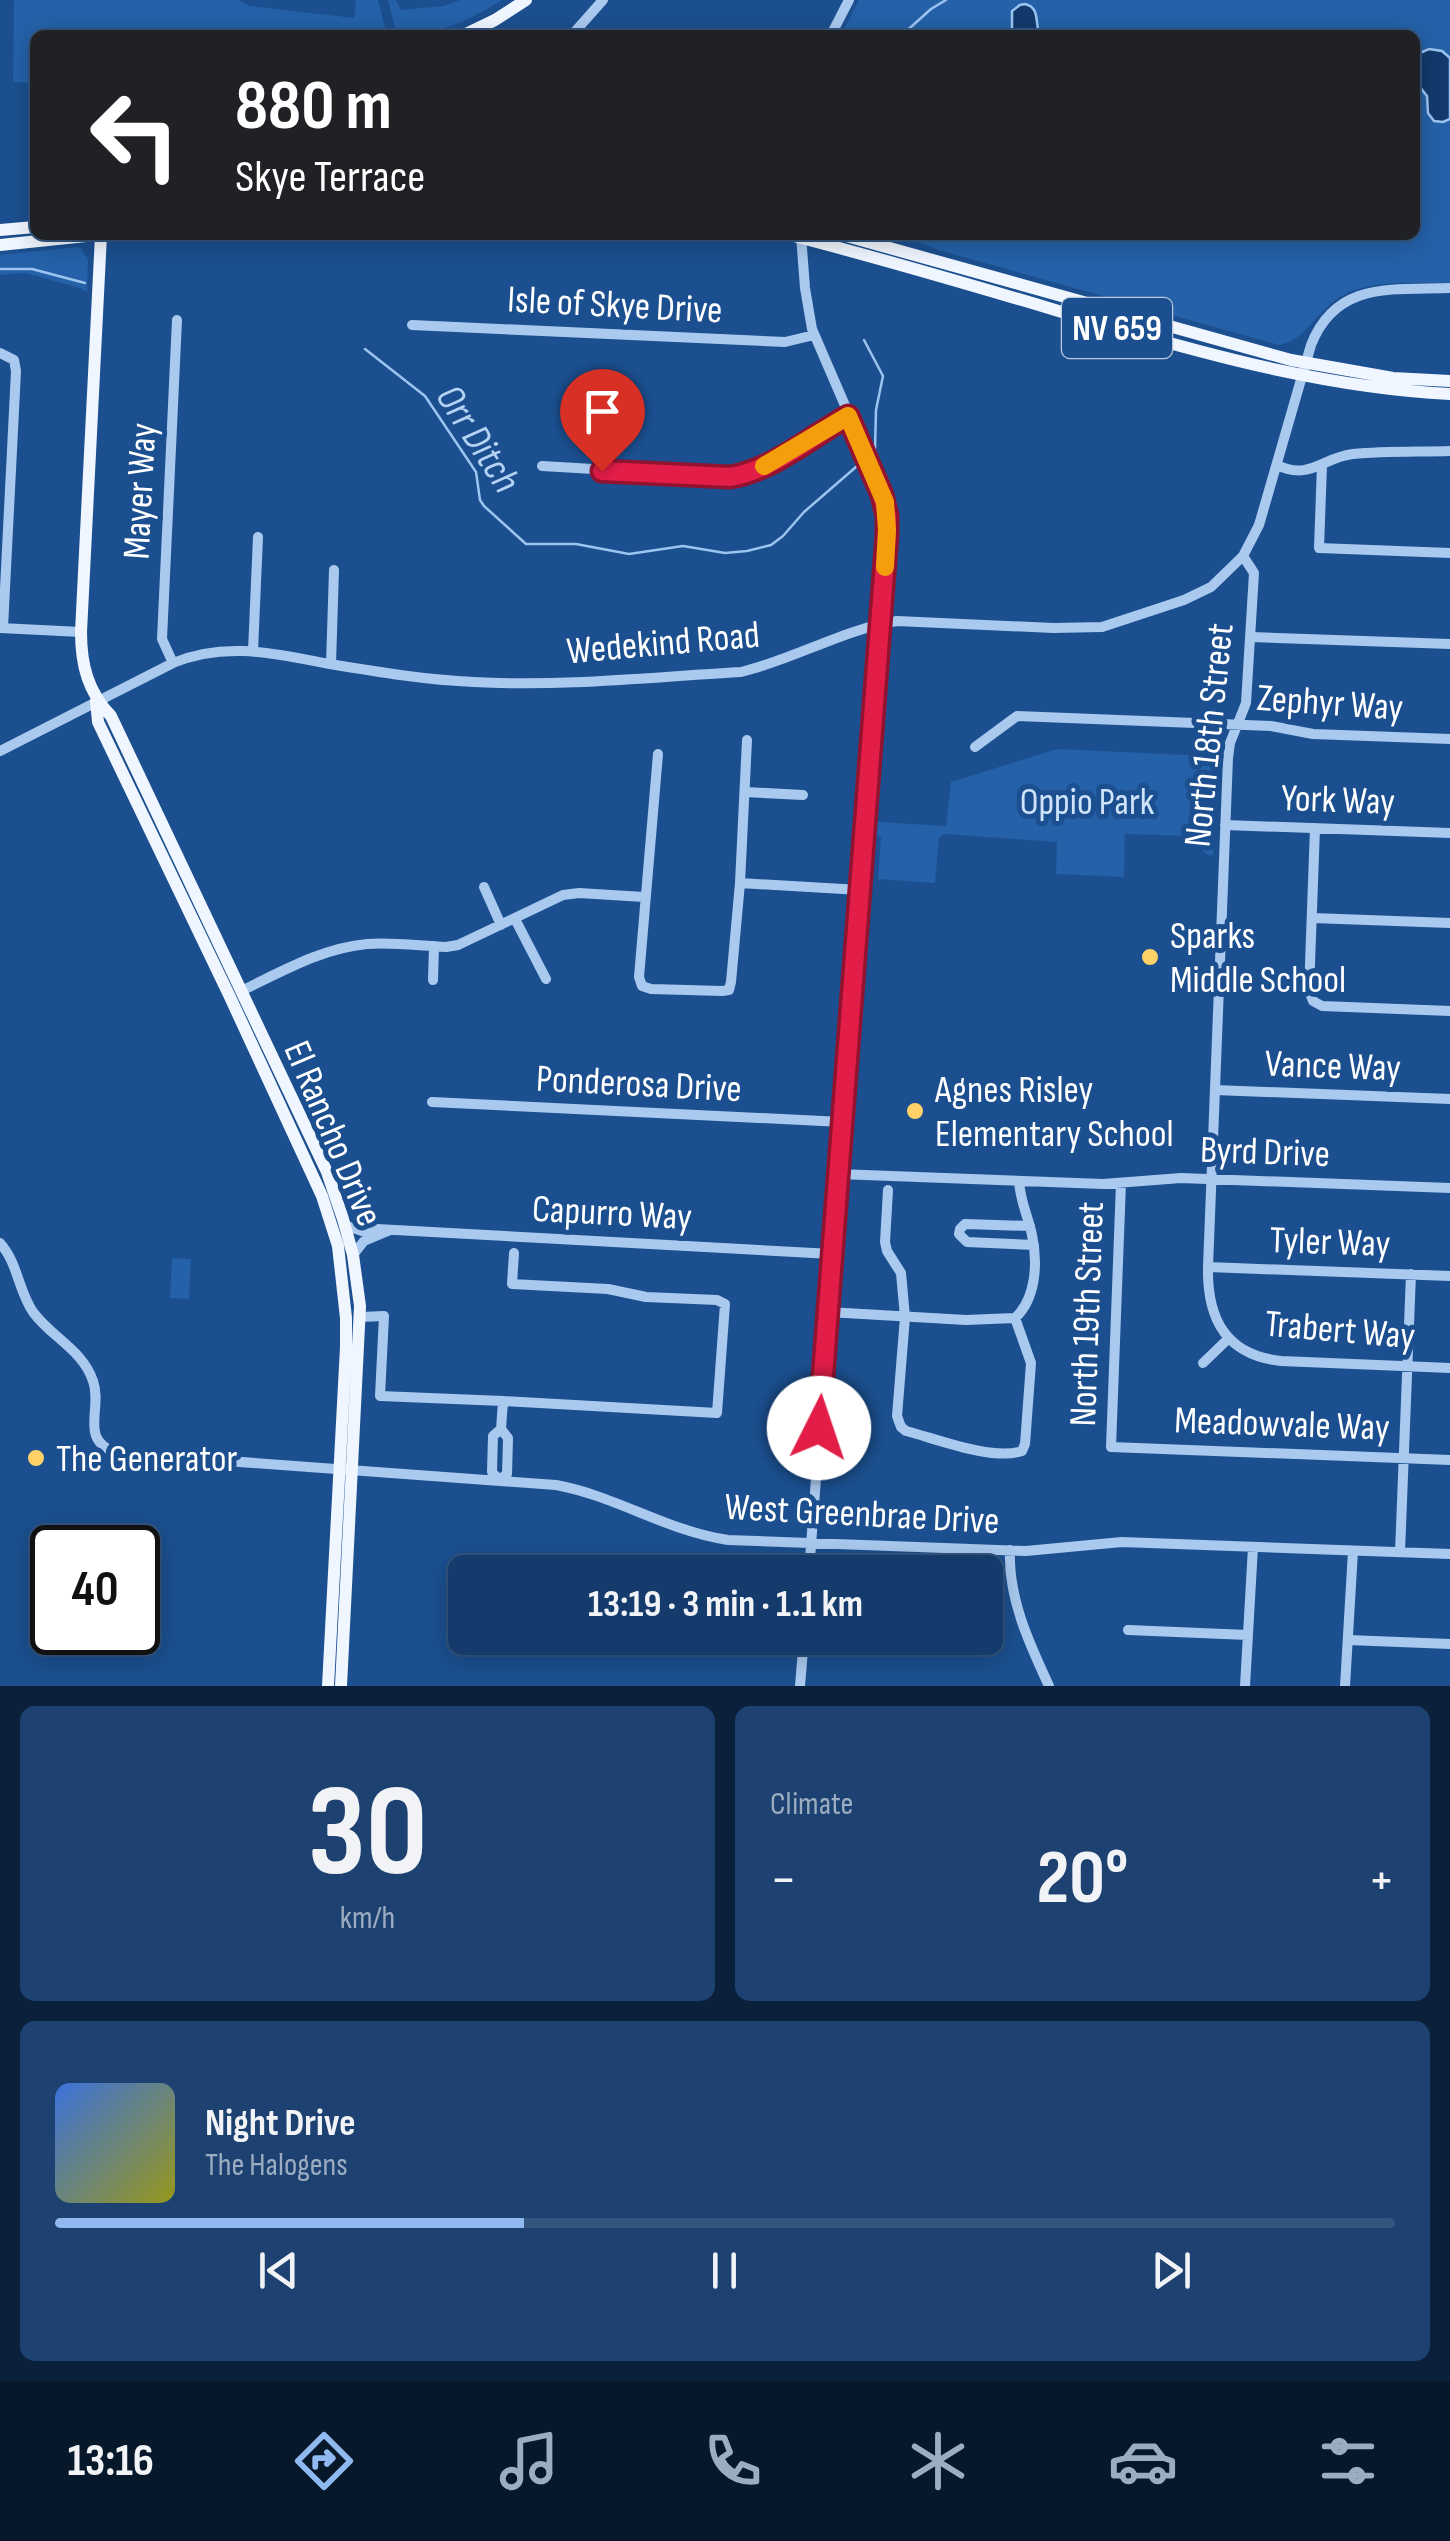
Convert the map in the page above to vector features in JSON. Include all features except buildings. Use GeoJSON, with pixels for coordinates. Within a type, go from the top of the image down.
{"type":"FeatureCollection","features":[{"type":"Feature","properties":{"kind":"main road"},"geometry":{"type":"LineString","coordinates":[[474,30],[526,0]]}},
{"type":"Feature","properties":{"kind":"main road"},"geometry":{"type":"LineString","coordinates":[[0,230],[30,227]]}},
{"type":"Feature","properties":{"kind":"main road"},"geometry":{"type":"LineString","coordinates":[[0,244],[44,240]]}},
{"type":"Feature","properties":{"kind":"main road","name":"El Rancho Drive"},"geometry":{"type":"LineString","coordinates":[[98,240],[81,632],[84,668],[96,701],[98,722],[322,1196],[338,1246],[346,1318],[342,1686]]}},
{"type":"Feature","properties":{"kind":"main road","name":"NV 659"},"geometry":{"type":"LineString","coordinates":[[811,240],[1145,336],[1373,388],[1450,394]]}},
{"type":"Feature","properties":{"kind":"main road","name":"NV 659"},"geometry":{"type":"LineString","coordinates":[[861,240],[1235,346],[1303,370],[1450,381]]}},
{"type":"Feature","properties":{"kind":"main road","name":"El Rancho Drive"},"geometry":{"type":"LineString","coordinates":[[96,701],[111,716],[326,1172],[352,1255],[361,1317],[328,1686]]}},
{"type":"Feature","properties":{"kind":"main road"},"geometry":{"type":"LineString","coordinates":[[338,1246],[344,1250],[356,1276]]}},
{"type":"Feature","properties":{"kind":"street"},"geometry":{"type":"LineString","coordinates":[[576,30],[603,0]]}},
{"type":"Feature","properties":{"kind":"street"},"geometry":{"type":"LineString","coordinates":[[834,30],[850,0]]}},
{"type":"Feature","properties":{"kind":"street"},"geometry":{"type":"LineString","coordinates":[[798,240],[814,335],[878,482],[887,516],[810,1555]]}},
{"type":"Feature","properties":{"kind":"street","name":"Wedekind Road"},"geometry":{"type":"LineString","coordinates":[[0,752],[173,663],[201,653],[253,651],[403,675],[475,682],[580,681],[742,672],[865,628],[897,622],[1053,628],[1118,623],[1198,594],[1222,578],[1243,556],[1259,525],[1310,344],[1321,323],[1347,299],[1378,291],[1450,288]]}},
{"type":"Feature","properties":{"kind":"street","name":"Mayer Way"},"geometry":{"type":"LineString","coordinates":[[173,663],[162,639],[176,320]]}},
{"type":"Feature","properties":{"kind":"street","name":"Isle of Skye Drive"},"geometry":{"type":"LineString","coordinates":[[412,325],[785,342],[814,335]]}},
{"type":"Feature","properties":{"kind":"street"},"geometry":{"type":"LineString","coordinates":[[0,353],[14,360],[16,371],[2,628],[81,632]]}},
{"type":"Feature","properties":{"kind":"street"},"geometry":{"type":"LineString","coordinates":[[542,466],[742,475],[768,464],[848,416]]}},
{"type":"Feature","properties":{"kind":"street"},"geometry":{"type":"LineString","coordinates":[[1277,466],[1302,472],[1353,454],[1450,450]]}},
{"type":"Feature","properties":{"kind":"street"},"geometry":{"type":"LineString","coordinates":[[1322,465],[1319,548],[1450,552]]}},
{"type":"Feature","properties":{"kind":"street"},"geometry":{"type":"LineString","coordinates":[[253,651],[258,536]]}},
{"type":"Feature","properties":{"kind":"street","name":"North 18th Street"},"geometry":{"type":"LineString","coordinates":[[1229,1338],[1212,1313],[1208,1266],[1228,758],[1246,703],[1251,637],[1254,573],[1243,556]]}},
{"type":"Feature","properties":{"kind":"street"},"geometry":{"type":"LineString","coordinates":[[331,664],[334,570]]}},
{"type":"Feature","properties":{"kind":"street"},"geometry":{"type":"LineString","coordinates":[[1251,637],[1450,644]]}},
{"type":"Feature","properties":{"kind":"street","name":"Zephyr Way"},"geometry":{"type":"LineString","coordinates":[[976,747],[1017,716],[1450,739]]}},
{"type":"Feature","properties":{"kind":"street"},"geometry":{"type":"LineString","coordinates":[[658,754],[639,977],[642,986],[650,989],[729,990],[740,883],[746,740]]}},
{"type":"Feature","properties":{"kind":"street"},"geometry":{"type":"LineString","coordinates":[[744,792],[803,795]]}},
{"type":"Feature","properties":{"kind":"street","name":"York Way"},"geometry":{"type":"LineString","coordinates":[[1225,825],[1450,833]]}},
{"type":"Feature","properties":{"kind":"street"},"geometry":{"type":"LineString","coordinates":[[1315,828],[1309,991],[1317,1004],[1450,1011]]}},
{"type":"Feature","properties":{"kind":"street"},"geometry":{"type":"LineString","coordinates":[[740,883],[860,890]]}},
{"type":"Feature","properties":{"kind":"street"},"geometry":{"type":"LineString","coordinates":[[484,886],[502,925]]}},
{"type":"Feature","properties":{"kind":"street"},"geometry":{"type":"LineString","coordinates":[[241,992],[336,950],[373,944],[458,945],[563,895],[644,897]]}},
{"type":"Feature","properties":{"kind":"street"},"geometry":{"type":"LineString","coordinates":[[514,918],[546,979]]}},
{"type":"Feature","properties":{"kind":"street"},"geometry":{"type":"LineString","coordinates":[[1312,918],[1450,923]]}},
{"type":"Feature","properties":{"kind":"street"},"geometry":{"type":"LineString","coordinates":[[432,980],[434,946]]}},
{"type":"Feature","properties":{"kind":"street","name":"Vance Way"},"geometry":{"type":"LineString","coordinates":[[1215,1090],[1450,1100]]}},
{"type":"Feature","properties":{"kind":"street","name":"Ponderosa Drive"},"geometry":{"type":"LineString","coordinates":[[432,1102],[842,1122]]}},
{"type":"Feature","properties":{"kind":"street","name":"Byrd Drive"},"geometry":{"type":"LineString","coordinates":[[838,1174],[1121,1183],[1211,1178],[1450,1188]]}},
{"type":"Feature","properties":{"kind":"street"},"geometry":{"type":"LineString","coordinates":[[828,1312],[966,1320],[1015,1318],[1031,1296],[1035,1258],[1019,1181]]}},
{"type":"Feature","properties":{"kind":"street","name":"North 19th Street"},"geometry":{"type":"LineString","coordinates":[[1111,1447],[1121,1183]]}},
{"type":"Feature","properties":{"kind":"street"},"geometry":{"type":"LineString","coordinates":[[888,1190],[885,1242],[901,1272],[904,1317],[897,1416],[900,1426],[906,1431],[1002,1454],[1022,1451],[1031,1363],[1015,1318]]}},
{"type":"Feature","properties":{"kind":"street","name":"Capurro Way"},"geometry":{"type":"LineString","coordinates":[[344,1224],[362,1231],[832,1254]]}},
{"type":"Feature","properties":{"kind":"street"},"geometry":{"type":"LineString","coordinates":[[1030,1226],[966,1224],[960,1234],[967,1242],[1034,1245]]}},
{"type":"Feature","properties":{"kind":"street"},"geometry":{"type":"LineString","coordinates":[[352,1255],[364,1240],[389,1231]]}},
{"type":"Feature","properties":{"kind":"street","name":"West Greenbrae Drive"},"geometry":{"type":"LineString","coordinates":[[0,1243],[11,1256],[34,1314],[88,1368],[97,1401],[94,1431],[102,1446],[116,1453],[574,1488],[710,1537],[1010,1550],[1122,1542],[1450,1554]]}},
{"type":"Feature","properties":{"kind":"street"},"geometry":{"type":"LineString","coordinates":[[361,1317],[384,1316],[380,1396],[717,1412],[725,1304],[717,1300],[646,1298],[608,1289],[512,1284],[514,1253]]}},
{"type":"Feature","properties":{"kind":"street","name":"Tyler Way"},"geometry":{"type":"LineString","coordinates":[[1208,1266],[1450,1276]]}},
{"type":"Feature","properties":{"kind":"street"},"geometry":{"type":"LineString","coordinates":[[1400,1552],[1410,1274]]}},
{"type":"Feature","properties":{"kind":"street"},"geometry":{"type":"LineString","coordinates":[[1204,1363],[1229,1338]]}},
{"type":"Feature","properties":{"kind":"street","name":"Trabert Way"},"geometry":{"type":"LineString","coordinates":[[1229,1338],[1248,1352],[1270,1360],[1450,1368]]}},
{"type":"Feature","properties":{"kind":"street"},"geometry":{"type":"LineString","coordinates":[[499,1480],[492,1472],[493,1436],[501,1429],[503,1401]]}},
{"type":"Feature","properties":{"kind":"street","name":"Meadowvale Way"},"geometry":{"type":"LineString","coordinates":[[1111,1447],[1450,1460]]}},
{"type":"Feature","properties":{"kind":"street"},"geometry":{"type":"LineString","coordinates":[[1245,1686],[1253,1547]]}},
{"type":"Feature","properties":{"kind":"street"},"geometry":{"type":"LineString","coordinates":[[1010,1550],[1016,1606],[1049,1686]]}},
{"type":"Feature","properties":{"kind":"street"},"geometry":{"type":"LineString","coordinates":[[1346,1686],[1353,1550]]}},
{"type":"Feature","properties":{"kind":"street"},"geometry":{"type":"LineString","coordinates":[[1128,1630],[1248,1635]]}},
{"type":"Feature","properties":{"kind":"street"},"geometry":{"type":"LineString","coordinates":[[1348,1640],[1450,1644]]}},
{"type":"Feature","properties":{"kind":"street"},"geometry":{"type":"LineString","coordinates":[[800,1686],[803,1655]]}},
{"type":"Feature","properties":{"kind":"green space"},"geometry":{"type":"Polygon","coordinates":[[[14,0],[239,0],[249,6],[354,18],[356,0],[378,0],[386,30],[30,30],[30,83],[13,82],[14,0]]]}},
{"type":"Feature","properties":{"kind":"green space"},"geometry":{"type":"Polygon","coordinates":[[[388,0],[396,0],[401,10],[444,6],[460,0],[502,0],[452,25],[433,30],[396,30],[388,0]]]}},
{"type":"Feature","properties":{"kind":"green space"},"geometry":{"type":"Polygon","coordinates":[[[859,0],[1450,0],[1450,283],[1394,283],[1352,291],[1332,303],[1297,338],[1279,345],[912,240],[1420,240],[1420,30],[844,30],[859,0]]]}},
{"type":"Feature","properties":{"kind":"green space"},"geometry":{"type":"Polygon","coordinates":[[[76,247],[88,260],[87,292],[25,273],[0,275],[0,255],[76,247]]]}},
{"type":"Feature","properties":{"kind":"green space","name":"Oppio Park"},"geometry":{"type":"Polygon","coordinates":[[[1057,749],[1209,756],[1216,760],[1213,855],[1207,855],[1190,836],[1125,834],[1124,877],[1056,874],[1057,842],[944,834],[939,838],[935,883],[878,879],[881,837],[876,836],[877,822],[946,826],[951,782],[1057,749]]]}},
{"type":"Feature","properties":{"kind":"green space"},"geometry":{"type":"Polygon","coordinates":[[[172,1258],[191,1259],[189,1299],[170,1298],[172,1258]]]}},
{"type":"Feature","properties":{"kind":"shaded area"},"geometry":{"type":"Polygon","coordinates":[[[1020,5],[1030,6],[1035,12],[1039,30],[1012,30],[1012,11],[1020,5]]]}},
{"type":"Feature","properties":{"kind":"shaded area"},"geometry":{"type":"Polygon","coordinates":[[[1429,49],[1442,51],[1450,58],[1450,119],[1443,122],[1434,121],[1428,113],[1427,96],[1420,87],[1420,53],[1429,49]]]}},
{"type":"Feature","properties":{"kind":"waterway","name":"Orr Ditch"},"geometry":{"type":"LineString","coordinates":[[908,30],[946,0]]}},
{"type":"Feature","properties":{"kind":"waterway","name":"Orr Ditch"},"geometry":{"type":"LineString","coordinates":[[0,269],[32,269],[85,283]]}},
{"type":"Feature","properties":{"kind":"waterway","name":"Orr Ditch"},"geometry":{"type":"LineString","coordinates":[[864,340],[883,376],[876,410],[875,449],[869,455]]}},
{"type":"Feature","properties":{"kind":"waterway","name":"Orr Ditch"},"geometry":{"type":"LineString","coordinates":[[365,349],[425,396],[476,472],[484,506],[526,544],[576,544],[629,554],[683,546],[725,553],[747,551],[771,545],[783,536],[804,512],[864,460]]}},
{"type":"Feature","properties":{"kind":"slow traffic"},"geometry":{"type":"LineString","coordinates":[[764,466],[848,416],[885,502],[885,567]]}},
{"type":"Feature","properties":{"kind":"place","name":"Sparks Middle School"},"geometry":{"type":"Point","coordinates":[1150,957]}},
{"type":"Feature","properties":{"kind":"place","name":"Agnes Risley Elementary School"},"geometry":{"type":"Point","coordinates":[915,1111]}},
{"type":"Feature","properties":{"kind":"place","name":"The Generator"},"geometry":{"type":"Point","coordinates":[36,1458]}},
{"type":"Feature","properties":{"kind":"route"},"geometry":{"type":"LineString","coordinates":[[602,471],[742,475],[768,464],[848,416],[885,502],[887,534],[819,1428]]}}]}
